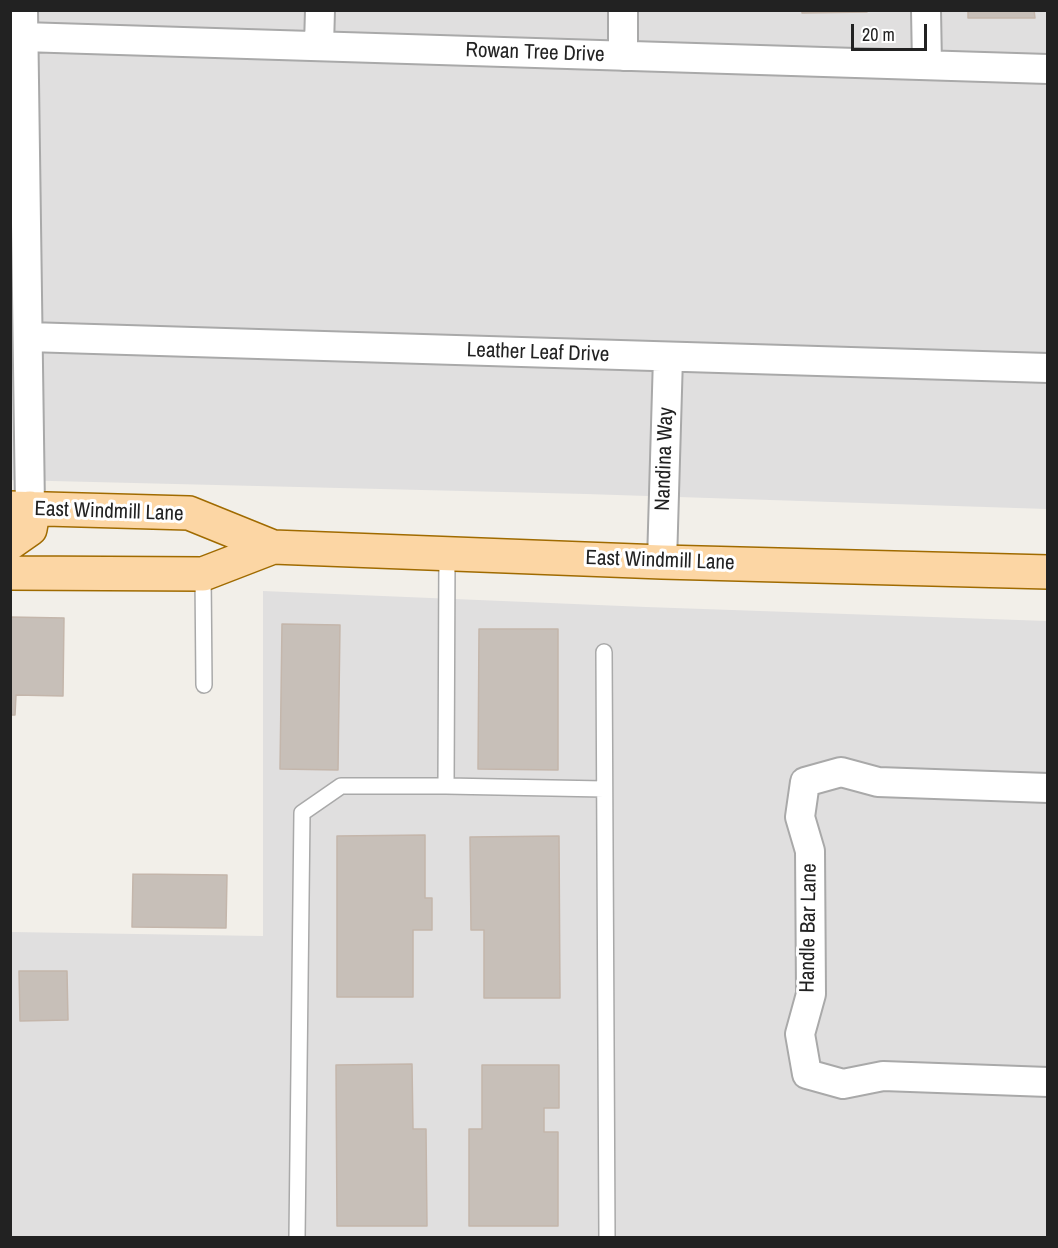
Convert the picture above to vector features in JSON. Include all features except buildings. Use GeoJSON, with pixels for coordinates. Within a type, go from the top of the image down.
{"type":"FeatureCollection","features":[{"type":"Feature","properties":{"kind":"main road"},"geometry":{"type":"LineString","coordinates":[[10,543],[30,529],[32,518],[20,508]]}},
{"type":"Feature","properties":{"kind":"main road","name":"East Windmill Lane"},"geometry":{"type":"LineString","coordinates":[[20,508],[189,513],[273,547],[662,562],[1047,572]]}},
{"type":"Feature","properties":{"kind":"main road","name":"East Windmill Lane"},"geometry":{"type":"LineString","coordinates":[[10,573],[203,574],[273,547]]}},
{"type":"Feature","properties":{"kind":"street"},"geometry":{"type":"LineString","coordinates":[[319,46],[320,10]]}},
{"type":"Feature","properties":{"kind":"street"},"geometry":{"type":"LineString","coordinates":[[623,10],[623,56]]}},
{"type":"Feature","properties":{"kind":"street"},"geometry":{"type":"LineString","coordinates":[[926,10],[927,65]]}},
{"type":"Feature","properties":{"kind":"street"},"geometry":{"type":"LineString","coordinates":[[20,508],[28,337],[23,24]]}},
{"type":"Feature","properties":{"kind":"street","name":"Rowan Tree Drive"},"geometry":{"type":"LineString","coordinates":[[23,24],[319,46],[1047,69]]}},
{"type":"Feature","properties":{"kind":"street","name":"Leather Leaf Drive"},"geometry":{"type":"LineString","coordinates":[[28,337],[1047,368]]}},
{"type":"Feature","properties":{"kind":"street","name":"Nandina Way"},"geometry":{"type":"LineString","coordinates":[[662,562],[668,357]]}},
{"type":"Feature","properties":{"kind":"street","name":"Handle Bar Lane"},"geometry":{"type":"LineString","coordinates":[[1047,788],[878,782],[841,772],[805,782],[800,817],[810,851],[811,994],[800,1034],[807,1074],[843,1084],[883,1076],[1047,1082]]}},
{"type":"Feature","properties":{"kind":"lane"},"geometry":{"type":"LineString","coordinates":[[446,786],[447,554]]}},
{"type":"Feature","properties":{"kind":"lane"},"geometry":{"type":"LineString","coordinates":[[203,574],[204,686]]}},
{"type":"Feature","properties":{"kind":"lane"},"geometry":{"type":"LineString","coordinates":[[604,652],[607,1238]]}},
{"type":"Feature","properties":{"kind":"lane"},"geometry":{"type":"LineString","coordinates":[[297,1238],[302,813],[341,786],[604,789]]}},
{"type":"Feature","properties":{"kind":"shaded area"},"geometry":{"type":"Polygon","coordinates":[[[11,11],[1047,11],[1047,509],[586,494],[11,480],[11,11]]]}},
{"type":"Feature","properties":{"kind":"shaded area"},"geometry":{"type":"Polygon","coordinates":[[[263,591],[1047,621],[1047,1237],[11,1238],[11,932],[263,936],[263,591]]]}}]}
